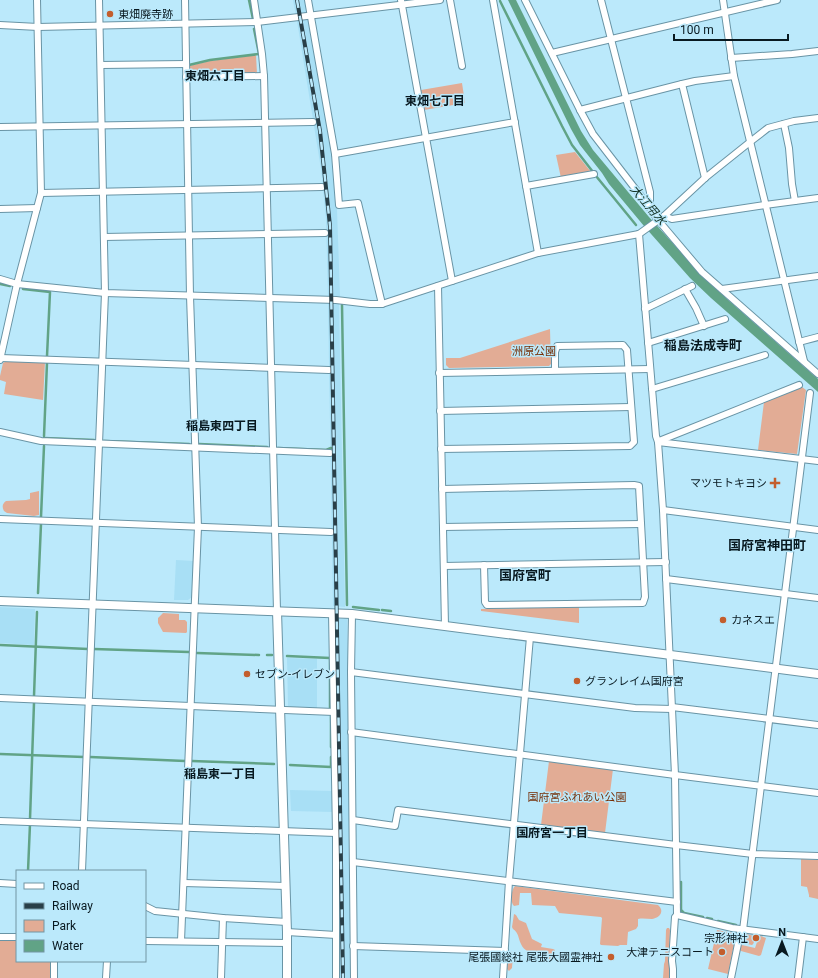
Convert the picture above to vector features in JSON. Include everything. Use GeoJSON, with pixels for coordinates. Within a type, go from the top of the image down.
{"type":"FeatureCollection","features":[{"type":"Feature","properties":{"kind":"street"},"geometry":{"type":"LineString","coordinates":[[38,0],[41,193],[17,284],[0,359],[329,370]]}},
{"type":"Feature","properties":{"kind":"street"},"geometry":{"type":"LineString","coordinates":[[82,870],[105,293],[100,0]]}},
{"type":"Feature","properties":{"kind":"street"},"geometry":{"type":"LineString","coordinates":[[181,941],[198,527],[190,296],[185,0]]}},
{"type":"Feature","properties":{"kind":"street"},"geometry":{"type":"LineString","coordinates":[[254,0],[264,76],[268,298],[286,886],[287,978]]}},
{"type":"Feature","properties":{"kind":"street"},"geometry":{"type":"LineString","coordinates":[[308,0],[335,154],[339,205],[358,203],[382,304]]}},
{"type":"Feature","properties":{"kind":"street"},"geometry":{"type":"LineString","coordinates":[[0,25],[38,27],[258,22],[311,16],[401,2],[440,0]]}},
{"type":"Feature","properties":{"kind":"street"},"geometry":{"type":"LineString","coordinates":[[450,0],[462,66]]}},
{"type":"Feature","properties":{"kind":"street"},"geometry":{"type":"LineString","coordinates":[[493,0],[538,253]]}},
{"type":"Feature","properties":{"kind":"street"},"geometry":{"type":"LineString","coordinates":[[525,0],[593,134],[650,208],[656,220],[702,272],[818,374]]}},
{"type":"Feature","properties":{"kind":"street"},"geometry":{"type":"LineString","coordinates":[[601,0],[650,192],[650,208]]}},
{"type":"Feature","properties":{"kind":"street"},"geometry":{"type":"LineString","coordinates":[[723,0],[734,76],[804,362]]}},
{"type":"Feature","properties":{"kind":"street"},"geometry":{"type":"LineString","coordinates":[[552,53],[777,0]]}},
{"type":"Feature","properties":{"kind":"street"},"geometry":{"type":"LineString","coordinates":[[401,2],[452,281]]}},
{"type":"Feature","properties":{"kind":"street"},"geometry":{"type":"LineString","coordinates":[[731,58],[818,51]]}},
{"type":"Feature","properties":{"kind":"street"},"geometry":{"type":"LineString","coordinates":[[101,65],[186,64]]}},
{"type":"Feature","properties":{"kind":"street"},"geometry":{"type":"LineString","coordinates":[[186,77],[264,76]]}},
{"type":"Feature","properties":{"kind":"street"},"geometry":{"type":"LineString","coordinates":[[580,110],[682,84],[734,76]]}},
{"type":"Feature","properties":{"kind":"street"},"geometry":{"type":"LineString","coordinates":[[682,84],[705,178]]}},
{"type":"Feature","properties":{"kind":"street"},"geometry":{"type":"LineString","coordinates":[[0,279],[17,284],[105,293],[338,300],[382,304],[538,253],[639,234],[656,220],[664,216],[705,178],[768,128],[794,121],[818,118]]}},
{"type":"Feature","properties":{"kind":"street"},"geometry":{"type":"LineString","coordinates":[[0,127],[313,122]]}},
{"type":"Feature","properties":{"kind":"street"},"geometry":{"type":"LineString","coordinates":[[335,154],[515,122]]}},
{"type":"Feature","properties":{"kind":"street"},"geometry":{"type":"LineString","coordinates":[[784,124],[789,148],[795,201]]}},
{"type":"Feature","properties":{"kind":"street"},"geometry":{"type":"LineString","coordinates":[[526,186],[594,174]]}},
{"type":"Feature","properties":{"kind":"street"},"geometry":{"type":"LineString","coordinates":[[41,193],[322,187]]}},
{"type":"Feature","properties":{"kind":"street"},"geometry":{"type":"LineString","coordinates":[[664,216],[672,219],[818,198]]}},
{"type":"Feature","properties":{"kind":"street"},"geometry":{"type":"LineString","coordinates":[[0,208],[38,208]]}},
{"type":"Feature","properties":{"kind":"street"},"geometry":{"type":"LineString","coordinates":[[104,237],[325,232]]}},
{"type":"Feature","properties":{"kind":"street"},"geometry":{"type":"LineString","coordinates":[[639,234],[656,436],[658,442],[666,562],[675,775],[678,915],[675,917],[672,961],[673,978]]}},
{"type":"Feature","properties":{"kind":"street"},"geometry":{"type":"LineString","coordinates":[[722,289],[818,276]]}},
{"type":"Feature","properties":{"kind":"street"},"geometry":{"type":"LineString","coordinates":[[438,286],[445,626]]}},
{"type":"Feature","properties":{"kind":"street"},"geometry":{"type":"LineString","coordinates":[[645,309],[692,286]]}},
{"type":"Feature","properties":{"kind":"street"},"geometry":{"type":"LineString","coordinates":[[685,290],[696,308],[704,326]]}},
{"type":"Feature","properties":{"kind":"street"},"geometry":{"type":"LineString","coordinates":[[648,343],[725,318]]}},
{"type":"Feature","properties":{"kind":"street"},"geometry":{"type":"LineString","coordinates":[[0,328],[7,330]]}},
{"type":"Feature","properties":{"kind":"street"},"geometry":{"type":"LineString","coordinates":[[799,342],[818,337]]}},
{"type":"Feature","properties":{"kind":"street"},"geometry":{"type":"LineString","coordinates":[[441,450],[630,446],[634,442],[627,350],[623,345],[557,346],[555,352],[555,370]]}},
{"type":"Feature","properties":{"kind":"street"},"geometry":{"type":"LineString","coordinates":[[652,389],[765,354]]}},
{"type":"Feature","properties":{"kind":"street"},"geometry":{"type":"LineString","coordinates":[[439,373],[650,369]]}},
{"type":"Feature","properties":{"kind":"street"},"geometry":{"type":"LineString","coordinates":[[658,442],[798,386]]}},
{"type":"Feature","properties":{"kind":"street"},"geometry":{"type":"LineString","coordinates":[[731,978],[742,930],[753,854],[810,393]]}},
{"type":"Feature","properties":{"kind":"street"},"geometry":{"type":"LineString","coordinates":[[440,411],[631,407]]}},
{"type":"Feature","properties":{"kind":"street"},"geometry":{"type":"LineString","coordinates":[[0,432],[41,441],[330,453]]}},
{"type":"Feature","properties":{"kind":"street"},"geometry":{"type":"LineString","coordinates":[[658,442],[818,461]]}},
{"type":"Feature","properties":{"kind":"street"},"geometry":{"type":"LineString","coordinates":[[442,489],[639,486],[645,597],[643,603],[487,605],[485,602],[484,565]]}},
{"type":"Feature","properties":{"kind":"street"},"geometry":{"type":"LineString","coordinates":[[663,510],[818,530]]}},
{"type":"Feature","properties":{"kind":"street"},"geometry":{"type":"LineString","coordinates":[[0,519],[331,532]]}},
{"type":"Feature","properties":{"kind":"street"},"geometry":{"type":"LineString","coordinates":[[443,527],[641,524]]}},
{"type":"Feature","properties":{"kind":"street"},"geometry":{"type":"LineString","coordinates":[[444,566],[666,562]]}},
{"type":"Feature","properties":{"kind":"street"},"geometry":{"type":"LineString","coordinates":[[666,579],[818,598]]}},
{"type":"Feature","properties":{"kind":"street"},"geometry":{"type":"LineString","coordinates":[[0,601],[352,614],[818,674]]}},
{"type":"Feature","properties":{"kind":"street"},"geometry":{"type":"LineString","coordinates":[[332,614],[336,833],[336,978]]}},
{"type":"Feature","properties":{"kind":"street"},"geometry":{"type":"LineString","coordinates":[[352,614],[351,672],[354,978]]}},
{"type":"Feature","properties":{"kind":"street"},"geometry":{"type":"LineString","coordinates":[[503,978],[509,881],[530,637]]}},
{"type":"Feature","properties":{"kind":"street"},"geometry":{"type":"LineString","coordinates":[[351,672],[635,708],[672,708],[818,725]]}},
{"type":"Feature","properties":{"kind":"street"},"geometry":{"type":"LineString","coordinates":[[0,698],[334,712]]}},
{"type":"Feature","properties":{"kind":"street"},"geometry":{"type":"LineString","coordinates":[[352,732],[675,775],[818,792]]}},
{"type":"Feature","properties":{"kind":"street"},"geometry":{"type":"LineString","coordinates":[[353,820],[395,826],[398,810],[753,854],[818,856]]}},
{"type":"Feature","properties":{"kind":"street"},"geometry":{"type":"LineString","coordinates":[[0,821],[336,833]]}},
{"type":"Feature","properties":{"kind":"street"},"geometry":{"type":"LineString","coordinates":[[353,862],[677,902]]}},
{"type":"Feature","properties":{"kind":"street"},"geometry":{"type":"LineString","coordinates":[[0,883],[16,884]]}},
{"type":"Feature","properties":{"kind":"street"},"geometry":{"type":"LineString","coordinates":[[184,883],[286,886]]}},
{"type":"Feature","properties":{"kind":"street"},"geometry":{"type":"LineString","coordinates":[[146,906],[155,911],[182,914],[287,922]]}},
{"type":"Feature","properties":{"kind":"street"},"geometry":{"type":"LineString","coordinates":[[678,915],[742,930],[818,939]]}},
{"type":"Feature","properties":{"kind":"street"},"geometry":{"type":"LineString","coordinates":[[221,978],[223,918]]}},
{"type":"Feature","properties":{"kind":"street"},"geometry":{"type":"LineString","coordinates":[[287,932],[336,935]]}},
{"type":"Feature","properties":{"kind":"street"},"geometry":{"type":"LineString","coordinates":[[0,937],[16,937]]}},
{"type":"Feature","properties":{"kind":"street"},"geometry":{"type":"LineString","coordinates":[[798,978],[803,937]]}},
{"type":"Feature","properties":{"kind":"street"},"geometry":{"type":"LineString","coordinates":[[146,941],[287,943]]}},
{"type":"Feature","properties":{"kind":"street"},"geometry":{"type":"LineString","coordinates":[[353,946],[505,951]]}},
{"type":"Feature","properties":{"kind":"street"},"geometry":{"type":"LineString","coordinates":[[54,962],[54,978]]}},
{"type":"Feature","properties":{"kind":"street"},"geometry":{"type":"LineString","coordinates":[[106,978],[107,962]]}},
{"type":"Feature","properties":{"kind":"shaded area"},"geometry":{"type":"Polygon","coordinates":[[[293,0],[306,0],[307,14],[296,16],[293,0]]]}},
{"type":"Feature","properties":{"kind":"shaded area"},"geometry":{"type":"Polygon","coordinates":[[[309,19],[330,141],[337,209],[340,296],[328,296],[326,219],[321,169],[297,21],[309,19]]]}},
{"type":"Feature","properties":{"kind":"shaded area"},"geometry":{"type":"Polygon","coordinates":[[[328,303],[339,303],[345,607],[333,606],[328,303]]]}},
{"type":"Feature","properties":{"kind":"shaded area"},"geometry":{"type":"Polygon","coordinates":[[[176,560],[194,561],[192,597],[188,600],[174,600],[176,560]]]}},
{"type":"Feature","properties":{"kind":"shaded area"},"geometry":{"type":"Polygon","coordinates":[[[0,607],[35,609],[34,645],[0,643],[0,607]]]}},
{"type":"Feature","properties":{"kind":"shaded area"},"geometry":{"type":"Polygon","coordinates":[[[335,619],[347,619],[352,978],[339,978],[335,619]]]}},
{"type":"Feature","properties":{"kind":"shaded area"},"geometry":{"type":"Polygon","coordinates":[[[287,658],[317,659],[317,708],[288,706],[287,658]]]}},
{"type":"Feature","properties":{"kind":"shaded area"},"geometry":{"type":"Polygon","coordinates":[[[290,790],[333,791],[333,812],[291,811],[290,790]]]}},
{"type":"Feature","properties":{"kind":"green space"},"geometry":{"type":"Polygon","coordinates":[[[256,55],[257,74],[188,75],[189,66],[210,61],[256,55]]]}},
{"type":"Feature","properties":{"kind":"green space"},"geometry":{"type":"Polygon","coordinates":[[[462,83],[465,103],[424,110],[421,90],[462,83]]]}},
{"type":"Feature","properties":{"kind":"green space"},"geometry":{"type":"Polygon","coordinates":[[[575,152],[591,172],[561,178],[556,155],[575,152]]]}},
{"type":"Feature","properties":{"kind":"green space","name":"洲原公園"},"geometry":{"type":"Polygon","coordinates":[[[550,329],[551,364],[549,366],[449,368],[446,365],[446,358],[460,358],[550,329]]]}},
{"type":"Feature","properties":{"kind":"green space"},"geometry":{"type":"Polygon","coordinates":[[[7,361],[45,362],[43,400],[4,394],[6,382],[0,380],[0,376],[3,363],[7,361]]]}},
{"type":"Feature","properties":{"kind":"green space"},"geometry":{"type":"Polygon","coordinates":[[[802,387],[806,390],[797,454],[758,450],[764,402],[802,387]]]}},
{"type":"Feature","properties":{"kind":"green space"},"geometry":{"type":"Polygon","coordinates":[[[39,491],[39,515],[34,516],[7,513],[4,511],[3,506],[6,501],[30,499],[30,493],[39,491]]]}},
{"type":"Feature","properties":{"kind":"green space"},"geometry":{"type":"Polygon","coordinates":[[[579,607],[579,623],[481,611],[481,609],[579,607]]]}},
{"type":"Feature","properties":{"kind":"green space"},"geometry":{"type":"Polygon","coordinates":[[[163,613],[179,614],[179,620],[185,620],[187,622],[187,632],[163,632],[158,623],[158,618],[163,613]]]}},
{"type":"Feature","properties":{"kind":"green space","name":"国府宮ふれあい公園"},"geometry":{"type":"Polygon","coordinates":[[[549,761],[613,769],[605,833],[541,825],[549,761]]]}},
{"type":"Feature","properties":{"kind":"green space"},"geometry":{"type":"Polygon","coordinates":[[[801,859],[818,860],[818,899],[809,897],[807,887],[801,886],[801,859]]]}},
{"type":"Feature","properties":{"kind":"green space"},"geometry":{"type":"Polygon","coordinates":[[[515,886],[658,905],[661,910],[661,914],[652,919],[638,919],[638,926],[636,929],[628,932],[627,945],[601,945],[601,917],[559,913],[555,906],[532,905],[531,893],[520,893],[519,905],[514,906],[512,896],[515,886]]]}},
{"type":"Feature","properties":{"kind":"green space"},"geometry":{"type":"Polygon","coordinates":[[[514,914],[519,920],[526,923],[532,939],[542,944],[541,947],[555,950],[554,958],[540,958],[538,954],[530,952],[524,948],[512,927],[514,914]]]}},
{"type":"Feature","properties":{"kind":"green space"},"geometry":{"type":"Polygon","coordinates":[[[667,928],[670,930],[670,978],[663,978],[666,930],[667,928]]]}},
{"type":"Feature","properties":{"kind":"green space","name":"大津テニスコート"},"geometry":{"type":"Polygon","coordinates":[[[717,930],[736,935],[728,974],[708,969],[717,930]]]}},
{"type":"Feature","properties":{"kind":"green space"},"geometry":{"type":"Polygon","coordinates":[[[746,934],[754,936],[754,942],[752,945],[742,943],[743,936],[746,934]]]}},
{"type":"Feature","properties":{"kind":"green space"},"geometry":{"type":"Polygon","coordinates":[[[759,936],[766,938],[761,955],[759,956],[740,950],[742,945],[755,948],[759,936]]]}},
{"type":"Feature","properties":{"kind":"green space"},"geometry":{"type":"Polygon","coordinates":[[[0,940],[16,940],[16,962],[52,962],[51,978],[0,978],[0,940]]]}},
{"type":"Feature","properties":{"kind":"green space"},"geometry":{"type":"Polygon","coordinates":[[[509,951],[513,954],[512,968],[509,971],[507,969],[509,951]]]}},
{"type":"Feature","properties":{"kind":"water"},"geometry":{"type":"Polygon","coordinates":[[[508,0],[516,0],[581,131],[593,150],[649,217],[700,273],[726,298],[818,379],[818,392],[690,278],[609,184],[580,145],[571,129],[508,0]]]}},
{"type":"Feature","properties":{"kind":"waterway"},"geometry":{"type":"LineString","coordinates":[[249,0],[253,19]]}},
{"type":"Feature","properties":{"kind":"waterway"},"geometry":{"type":"LineString","coordinates":[[500,1],[572,145],[593,172]]}},
{"type":"Feature","properties":{"kind":"waterway"},"geometry":{"type":"LineString","coordinates":[[189,65],[210,60],[259,54],[254,29]]}},
{"type":"Feature","properties":{"kind":"waterway"},"geometry":{"type":"LineString","coordinates":[[596,176],[636,225]]}},
{"type":"Feature","properties":{"kind":"waterway"},"geometry":{"type":"LineString","coordinates":[[0,284],[10,286]]}},
{"type":"Feature","properties":{"kind":"waterway"},"geometry":{"type":"LineString","coordinates":[[23,289],[50,292],[47,356]]}},
{"type":"Feature","properties":{"kind":"waterway"},"geometry":{"type":"LineString","coordinates":[[342,305],[347,605]]}},
{"type":"Feature","properties":{"kind":"waterway"},"geometry":{"type":"LineString","coordinates":[[44,436],[47,363]]}},
{"type":"Feature","properties":{"kind":"waterway"},"geometry":{"type":"LineString","coordinates":[[44,438],[94,440]]}},
{"type":"Feature","properties":{"kind":"waterway"},"geometry":{"type":"LineString","coordinates":[[104,441],[189,444]]}},
{"type":"Feature","properties":{"kind":"waterway"},"geometry":{"type":"LineString","coordinates":[[199,444],[267,447]]}},
{"type":"Feature","properties":{"kind":"waterway"},"geometry":{"type":"LineString","coordinates":[[41,517],[44,446]]}},
{"type":"Feature","properties":{"kind":"waterway"},"geometry":{"type":"LineString","coordinates":[[278,448],[326,450],[331,448]]}},
{"type":"Feature","properties":{"kind":"waterway"},"geometry":{"type":"LineString","coordinates":[[38,593],[41,524]]}},
{"type":"Feature","properties":{"kind":"waterway"},"geometry":{"type":"LineString","coordinates":[[353,607],[379,610]]}},
{"type":"Feature","properties":{"kind":"waterway"},"geometry":{"type":"LineString","coordinates":[[382,610],[391,611]]}},
{"type":"Feature","properties":{"kind":"waterway"},"geometry":{"type":"LineString","coordinates":[[34,696],[37,612]]}},
{"type":"Feature","properties":{"kind":"waterway"},"geometry":{"type":"LineString","coordinates":[[0,645],[88,649]]}},
{"type":"Feature","properties":{"kind":"waterway"},"geometry":{"type":"LineString","coordinates":[[94,649],[189,652]]}},
{"type":"Feature","properties":{"kind":"waterway"},"geometry":{"type":"LineString","coordinates":[[197,653],[259,655]]}},
{"type":"Feature","properties":{"kind":"waterway"},"geometry":{"type":"LineString","coordinates":[[267,655],[272,655]]}},
{"type":"Feature","properties":{"kind":"waterway"},"geometry":{"type":"LineString","coordinates":[[287,656],[330,658],[330,708]]}},
{"type":"Feature","properties":{"kind":"waterway"},"geometry":{"type":"LineString","coordinates":[[30,819],[34,703]]}},
{"type":"Feature","properties":{"kind":"waterway"},"geometry":{"type":"LineString","coordinates":[[331,716],[331,747]]}},
{"type":"Feature","properties":{"kind":"waterway"},"geometry":{"type":"LineString","coordinates":[[0,754],[84,757]]}},
{"type":"Feature","properties":{"kind":"waterway"},"geometry":{"type":"LineString","coordinates":[[90,757],[185,761]]}},
{"type":"Feature","properties":{"kind":"waterway"},"geometry":{"type":"LineString","coordinates":[[290,765],[331,767],[331,757]]}},
{"type":"Feature","properties":{"kind":"waterway"},"geometry":{"type":"LineString","coordinates":[[192,761],[274,764]]}},
{"type":"Feature","properties":{"kind":"waterway"},"geometry":{"type":"LineString","coordinates":[[28,870],[30,824]]}},
{"type":"Feature","properties":{"kind":"waterway"},"geometry":{"type":"LineString","coordinates":[[681,882],[681,910],[684,913],[703,917]]}},
{"type":"Feature","properties":{"kind":"waterway"},"geometry":{"type":"LineString","coordinates":[[707,918],[712,919]]}},
{"type":"Feature","properties":{"kind":"waterway"},"geometry":{"type":"LineString","coordinates":[[718,921],[736,925]]}},
{"type":"Feature","properties":{"kind":"railway"},"geometry":{"type":"LineString","coordinates":[[297,0],[320,131],[330,226],[343,978]]}},
{"type":"Feature","properties":{"kind":"place","name":"東畑廃寺跡"},"geometry":{"type":"Point","coordinates":[110,14]}},
{"type":"Feature","properties":{"kind":"place","name":"マツモトキヨシ"},"geometry":{"type":"Point","coordinates":[775,483]}},
{"type":"Feature","properties":{"kind":"place","name":"カネスエ"},"geometry":{"type":"Point","coordinates":[723,620]}},
{"type":"Feature","properties":{"kind":"place","name":"セブン-イレブン"},"geometry":{"type":"Point","coordinates":[247,674]}},
{"type":"Feature","properties":{"kind":"place","name":"グランレイム国府宮"},"geometry":{"type":"Point","coordinates":[577,681]}},
{"type":"Feature","properties":{"kind":"place","name":"宗形神社"},"geometry":{"type":"Point","coordinates":[756,938]}},
{"type":"Feature","properties":{"kind":"place","name":"大津テニスコート"},"geometry":{"type":"Point","coordinates":[722,952]}},
{"type":"Feature","properties":{"kind":"place","name":"尾張國総社 尾張大國霊神社"},"geometry":{"type":"Point","coordinates":[611,957]}},
{"type":"Feature","properties":{"kind":"district","name":"東畑六丁目"},"geometry":{"type":"Point","coordinates":[215,76]}},
{"type":"Feature","properties":{"kind":"district","name":"東畑七丁目"},"geometry":{"type":"Point","coordinates":[435,101]}},
{"type":"Feature","properties":{"kind":"district","name":"稲島法成寺町"},"geometry":{"type":"Point","coordinates":[703,345]}},
{"type":"Feature","properties":{"kind":"district","name":"稲島東四丁目"},"geometry":{"type":"Point","coordinates":[222,426]}},
{"type":"Feature","properties":{"kind":"district","name":"国府宮神田町"},"geometry":{"type":"Point","coordinates":[767,545]}},
{"type":"Feature","properties":{"kind":"district","name":"国府宮町"},"geometry":{"type":"Point","coordinates":[525,575]}},
{"type":"Feature","properties":{"kind":"district","name":"稲島東一丁目"},"geometry":{"type":"Point","coordinates":[220,774]}},
{"type":"Feature","properties":{"kind":"district","name":"国府宮一丁目"},"geometry":{"type":"Point","coordinates":[552,833]}},
{"type":"Feature","properties":{"kind":"water label","name":"大江用水"},"geometry":{"type":"Point","coordinates":[648,205]}}]}
